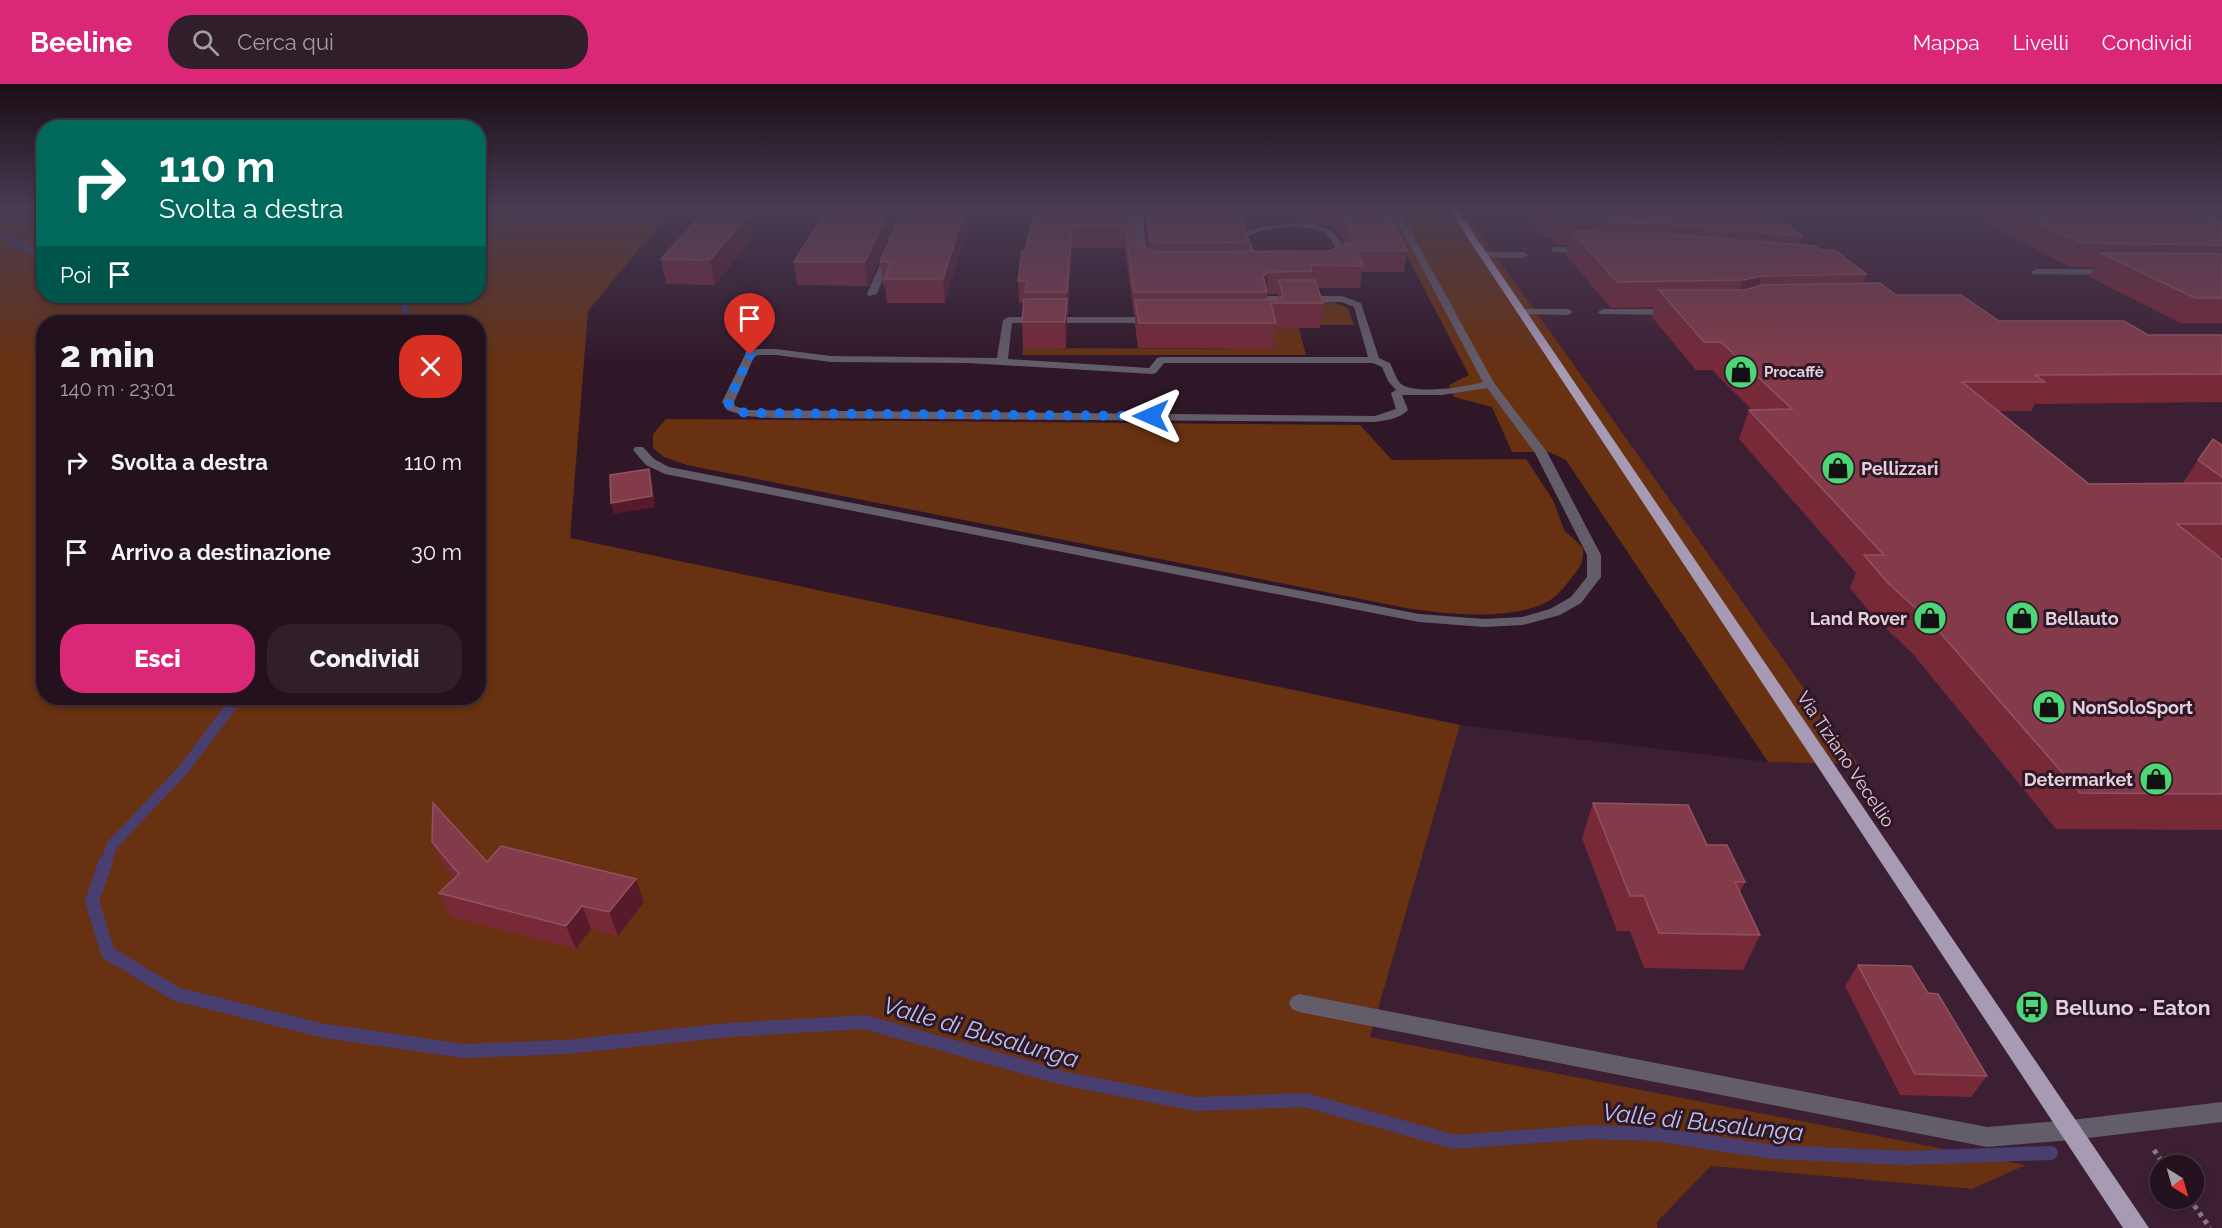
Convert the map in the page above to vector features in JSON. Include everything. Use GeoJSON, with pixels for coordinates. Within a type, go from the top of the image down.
{"type":"FeatureCollection","features":[{"type":"Feature","properties":{"kind":"main road","name":"Via Tiziano Vecellio"},"geometry":{"type":"LineString","coordinates":[[1487,261],[2137,1228]]}},
{"type":"Feature","properties":{"kind":"street"},"geometry":{"type":"LineString","coordinates":[[872,294],[885,261]]}},
{"type":"Feature","properties":{"kind":"street"},"geometry":{"type":"LineString","coordinates":[[1144,261],[1144,265],[1150,268]]}},
{"type":"Feature","properties":{"kind":"street"},"geometry":{"type":"LineString","coordinates":[[1251,261],[1253,269],[1268,269]]}},
{"type":"Feature","properties":{"kind":"street"},"geometry":{"type":"LineString","coordinates":[[1332,267],[1346,261]]}},
{"type":"Feature","properties":{"kind":"street"},"geometry":{"type":"LineString","coordinates":[[639,450],[650,462],[665,470],[1407,616],[1484,623],[1522,621],[1555,612],[1576,600],[1594,577],[1594,555],[1541,452],[1489,384],[1423,261]]}},
{"type":"Feature","properties":{"kind":"street"},"geometry":{"type":"LineString","coordinates":[[2036,272],[2118,272]]}},
{"type":"Feature","properties":{"kind":"street"},"geometry":{"type":"LineString","coordinates":[[1263,320],[1274,320],[1268,299],[1342,299],[1352,302],[1358,305],[1374,360]]}},
{"type":"Feature","properties":{"kind":"street"},"geometry":{"type":"LineString","coordinates":[[1603,312],[1687,311]]}},
{"type":"Feature","properties":{"kind":"street"},"geometry":{"type":"LineString","coordinates":[[1522,312],[1568,312]]}},
{"type":"Feature","properties":{"kind":"street"},"geometry":{"type":"LineString","coordinates":[[1002,362],[1008,321],[1170,320]]}},
{"type":"Feature","properties":{"kind":"street"},"geometry":{"type":"LineString","coordinates":[[1408,391],[1397,386],[1386,365],[1374,360],[1161,360],[1152,371],[1002,362],[830,359],[784,355],[769,350],[756,351],[750,355],[728,402],[731,408],[745,413],[775,414],[1376,418],[1395,415],[1402,411],[1396,393],[1460,391],[1489,384]]}},
{"type":"Feature","properties":{"kind":"street"},"geometry":{"type":"LineString","coordinates":[[1299,1004],[1987,1137],[2071,1130],[2222,1112]]}},
{"type":"Feature","properties":{"kind":"path"},"geometry":{"type":"LineString","coordinates":[[2197,1209],[2210,1228]]}},
{"type":"Feature","properties":{"kind":"shaded area"},"geometry":{"type":"Polygon","coordinates":[[[0,261],[36,261],[36,303],[486,303],[486,261],[629,261],[588,311],[570,538],[1460,725],[1370,1037],[2026,1165],[1972,1189],[1711,1166],[1657,1222],[1658,1228],[0,1228],[0,261]]]}},
{"type":"Feature","properties":{"kind":"shaded area"},"geometry":{"type":"Polygon","coordinates":[[[1410,261],[1500,261],[1858,764],[1768,762],[1566,460],[1549,452],[1512,452],[1492,407],[1454,397],[1449,385],[1469,375],[1410,261]]]}},
{"type":"Feature","properties":{"kind":"shaded area"},"geometry":{"type":"Polygon","coordinates":[[[1500,261],[2222,261],[2222,1228],[1659,1228],[1657,1222],[1711,1166],[1971,1189],[2025,1165],[1370,1037],[1460,725],[1768,762],[1858,764],[1500,261]]]}},
{"type":"Feature","properties":{"kind":"shaded area"},"geometry":{"type":"Polygon","coordinates":[[[1333,302],[1348,308],[1354,325],[1319,325],[1295,314],[1306,355],[1022,355],[1023,348],[1273,349],[1275,303],[1333,302]]]}},
{"type":"Feature","properties":{"kind":"shaded area"},"geometry":{"type":"Polygon","coordinates":[[[666,419],[1360,425],[1392,460],[1526,459],[1553,500],[1564,530],[1583,548],[1583,558],[1578,569],[1558,593],[1548,601],[1530,609],[1476,614],[1406,608],[687,465],[664,457],[653,448],[653,434],[666,419]]]}},
{"type":"Feature","properties":{"kind":"building"},"geometry":{"type":"Polygon","coordinates":[[[794,261],[865,261],[865,262],[794,261]]]}},
{"type":"Feature","properties":{"kind":"building"},"geometry":{"type":"Polygon","coordinates":[[[948,261],[943,279],[884,279],[891,262],[880,262],[948,261]]]}},
{"type":"Feature","properties":{"kind":"building"},"geometry":{"type":"Polygon","coordinates":[[[1021,261],[1069,261],[1067,292],[1025,292],[1027,281],[1018,281],[1021,261]]]}},
{"type":"Feature","properties":{"kind":"building"},"geometry":{"type":"Polygon","coordinates":[[[1130,261],[1361,261],[1363,266],[1310,265],[1312,271],[1269,272],[1263,276],[1267,292],[1134,292],[1130,261]]]}},
{"type":"Feature","properties":{"kind":"building"},"geometry":{"type":"Polygon","coordinates":[[[1599,261],[1850,261],[1866,274],[1762,276],[1743,280],[1617,282],[1599,261]]]}},
{"type":"Feature","properties":{"kind":"building"},"geometry":{"type":"Polygon","coordinates":[[[2119,261],[2222,261],[2222,298],[2195,298],[2119,261]]]}},
{"type":"Feature","properties":{"kind":"building"},"geometry":{"type":"Polygon","coordinates":[[[1279,280],[1315,280],[1323,303],[1271,303],[1276,323],[1139,323],[1135,300],[1276,300],[1283,296],[1279,280]]]}},
{"type":"Feature","properties":{"kind":"building"},"geometry":{"type":"Polygon","coordinates":[[[1880,283],[1896,295],[1961,295],[1999,321],[2124,321],[2148,335],[2222,335],[2222,374],[2035,375],[2045,382],[1962,382],[2089,484],[2222,483],[2222,524],[2177,524],[2222,559],[2222,794],[2080,793],[1930,621],[1888,583],[1864,555],[1884,555],[1749,410],[1792,409],[1721,342],[1704,342],[1659,290],[1744,290],[1763,285],[1880,283]]]}},
{"type":"Feature","properties":{"kind":"building"},"geometry":{"type":"Polygon","coordinates":[[[1024,299],[1067,299],[1065,322],[1022,322],[1024,299]]]}},
{"type":"Feature","properties":{"kind":"building"},"geometry":{"type":"Polygon","coordinates":[[[2213,439],[2222,445],[2222,477],[2198,460],[2213,439]]]}},
{"type":"Feature","properties":{"kind":"building"},"geometry":{"type":"Polygon","coordinates":[[[649,469],[652,496],[611,503],[610,475],[649,469]]]}},
{"type":"Feature","properties":{"kind":"building"},"geometry":{"type":"Polygon","coordinates":[[[433,803],[487,862],[501,846],[636,879],[609,912],[582,906],[566,926],[439,893],[459,874],[432,842],[433,803]]]}},
{"type":"Feature","properties":{"kind":"building"},"geometry":{"type":"Polygon","coordinates":[[[1593,803],[1688,805],[1707,845],[1727,845],[1745,882],[1735,882],[1760,935],[1659,933],[1644,896],[1630,896],[1593,803]]]}},
{"type":"Feature","properties":{"kind":"building"},"geometry":{"type":"Polygon","coordinates":[[[1858,965],[1911,966],[1928,993],[1938,994],[1987,1076],[1915,1074],[1858,965]]]}},
{"type":"Feature","properties":{"kind":"waterway","name":"Valle di Busalunga"},"geometry":{"type":"LineString","coordinates":[[404,303],[407,315]]}},
{"type":"Feature","properties":{"kind":"waterway","name":"Valle di Busalunga"},"geometry":{"type":"LineString","coordinates":[[106,862],[112,845],[184,769],[232,705]]}},
{"type":"Feature","properties":{"kind":"waterway","name":"Valle di Busalunga"},"geometry":{"type":"LineString","coordinates":[[106,861],[92,901],[108,953],[176,994],[325,1031],[464,1051],[566,1047],[729,1030],[865,1022],[1067,1079],[1195,1104],[1305,1100],[1455,1142],[1591,1132],[1654,1134],[1773,1152],[1906,1158],[2051,1153]]}},
{"type":"Feature","properties":{"kind":"place","name":"Procaffè"},"geometry":{"type":"Point","coordinates":[1741,372]}},
{"type":"Feature","properties":{"kind":"place","name":"Pellizzari"},"geometry":{"type":"Point","coordinates":[1838,468]}},
{"type":"Feature","properties":{"kind":"place","name":"Land Rover"},"geometry":{"type":"Point","coordinates":[1930,618]}},
{"type":"Feature","properties":{"kind":"place","name":"Bellauto"},"geometry":{"type":"Point","coordinates":[2022,618]}},
{"type":"Feature","properties":{"kind":"place","name":"NonSoloSport"},"geometry":{"type":"Point","coordinates":[2049,707]}},
{"type":"Feature","properties":{"kind":"place","name":"Determarket"},"geometry":{"type":"Point","coordinates":[2156,779]}},
{"type":"Feature","properties":{"kind":"place","name":"Belluno - Eaton"},"geometry":{"type":"Point","coordinates":[2032,1007]}},
{"type":"Feature","properties":{"kind":"route"},"geometry":{"type":"LineString","coordinates":[[750,355],[728,402],[731,408],[745,413],[1151,416]]}}]}
